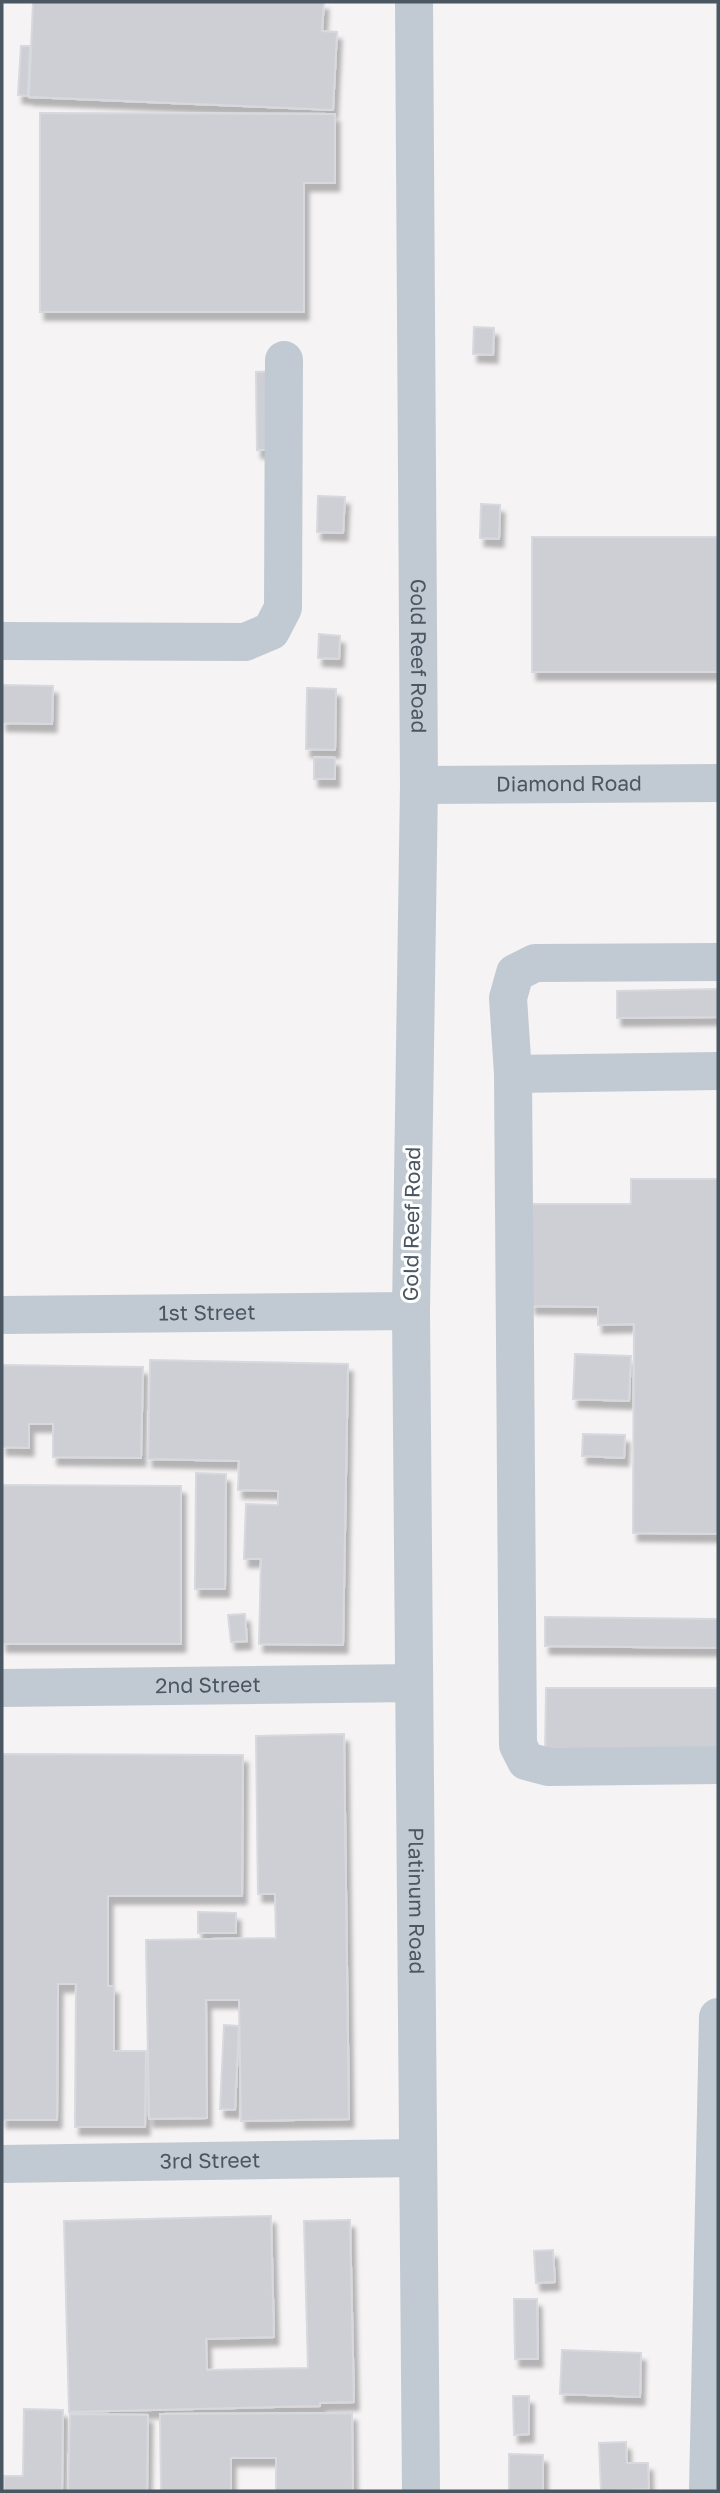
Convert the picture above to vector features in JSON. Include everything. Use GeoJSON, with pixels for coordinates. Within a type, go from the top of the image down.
{"type":"FeatureCollection","features":[{"type":"Feature","properties":{"kind":"street","name":"Gold Reef Road"},"geometry":{"type":"LineString","coordinates":[[411,1311],[419,785],[414,2]]}},
{"type":"Feature","properties":{"kind":"street"},"geometry":{"type":"LineString","coordinates":[[2,641],[245,642],[271,631],[283,608],[284,360]]}},
{"type":"Feature","properties":{"kind":"street","name":"Diamond Road"},"geometry":{"type":"LineString","coordinates":[[419,785],[718,782]]}},
{"type":"Feature","properties":{"kind":"street"},"geometry":{"type":"LineString","coordinates":[[718,962],[535,963],[515,972],[509,998],[513,1074],[518,1745],[526,1761],[549,1768],[718,1765]]}},
{"type":"Feature","properties":{"kind":"street"},"geometry":{"type":"LineString","coordinates":[[513,1074],[718,1071]]}},
{"type":"Feature","properties":{"kind":"street","name":"1st Street"},"geometry":{"type":"LineString","coordinates":[[2,1315],[411,1311]]}},
{"type":"Feature","properties":{"kind":"street","name":"Platinum Road"},"geometry":{"type":"LineString","coordinates":[[411,1311],[421,2491]]}},
{"type":"Feature","properties":{"kind":"street","name":"2nd Street"},"geometry":{"type":"LineString","coordinates":[[2,1688],[414,1683]]}},
{"type":"Feature","properties":{"kind":"street"},"geometry":{"type":"LineString","coordinates":[[708,2491],[718,2017]]}},
{"type":"Feature","properties":{"kind":"street","name":"3rd Street"},"geometry":{"type":"LineString","coordinates":[[2,2164],[418,2158]]}},
{"type":"Feature","properties":{"kind":"building"},"geometry":{"type":"Polygon","coordinates":[[[33,2],[324,2],[322,31],[337,32],[333,110],[29,97],[33,2]]]}},
{"type":"Feature","properties":{"kind":"building"},"geometry":{"type":"Polygon","coordinates":[[[21,46],[30,46],[28,96],[18,95],[21,46]]]}},
{"type":"Feature","properties":{"kind":"building"},"geometry":{"type":"Polygon","coordinates":[[[40,113],[335,114],[335,183],[304,183],[304,312],[40,312],[40,113]]]}},
{"type":"Feature","properties":{"kind":"building"},"geometry":{"type":"Polygon","coordinates":[[[474,327],[494,328],[493,355],[473,354],[474,327]]]}},
{"type":"Feature","properties":{"kind":"building"},"geometry":{"type":"Polygon","coordinates":[[[279,371],[280,450],[257,450],[256,372],[279,371]]]}},
{"type":"Feature","properties":{"kind":"building"},"geometry":{"type":"Polygon","coordinates":[[[318,496],[345,497],[343,533],[317,532],[318,496]]]}},
{"type":"Feature","properties":{"kind":"building"},"geometry":{"type":"Polygon","coordinates":[[[481,504],[500,505],[499,539],[480,538],[481,504]]]}},
{"type":"Feature","properties":{"kind":"building"},"geometry":{"type":"Polygon","coordinates":[[[532,537],[718,537],[718,672],[532,672],[532,537]]]}},
{"type":"Feature","properties":{"kind":"building"},"geometry":{"type":"Polygon","coordinates":[[[319,634],[340,636],[339,659],[318,658],[319,634]]]}},
{"type":"Feature","properties":{"kind":"building"},"geometry":{"type":"Polygon","coordinates":[[[2,685],[53,686],[52,724],[2,723],[2,685]]]}},
{"type":"Feature","properties":{"kind":"building"},"geometry":{"type":"Polygon","coordinates":[[[307,688],[336,689],[335,750],[306,749],[307,688]]]}},
{"type":"Feature","properties":{"kind":"building"},"geometry":{"type":"Polygon","coordinates":[[[314,757],[335,758],[335,779],[314,779],[314,757]]]}},
{"type":"Feature","properties":{"kind":"building"},"geometry":{"type":"Polygon","coordinates":[[[718,989],[718,1017],[617,1018],[617,991],[718,989]]]}},
{"type":"Feature","properties":{"kind":"building"},"geometry":{"type":"Polygon","coordinates":[[[631,1179],[718,1179],[718,1534],[633,1533],[634,1324],[598,1325],[598,1307],[531,1306],[531,1204],[631,1204],[631,1179]]]}},
{"type":"Feature","properties":{"kind":"building"},"geometry":{"type":"Polygon","coordinates":[[[575,1354],[631,1356],[629,1401],[573,1399],[575,1354]]]}},
{"type":"Feature","properties":{"kind":"building"},"geometry":{"type":"Polygon","coordinates":[[[150,1360],[348,1364],[343,1645],[259,1644],[261,1559],[244,1559],[246,1504],[278,1505],[278,1491],[238,1490],[239,1461],[148,1459],[150,1360]]]}},
{"type":"Feature","properties":{"kind":"building"},"geometry":{"type":"Polygon","coordinates":[[[2,1365],[143,1367],[141,1458],[53,1457],[53,1424],[29,1424],[29,1448],[2,1447],[2,1365]]]}},
{"type":"Feature","properties":{"kind":"building"},"geometry":{"type":"Polygon","coordinates":[[[583,1434],[625,1435],[624,1458],[582,1456],[583,1434]]]}},
{"type":"Feature","properties":{"kind":"building"},"geometry":{"type":"Polygon","coordinates":[[[196,1473],[226,1474],[225,1589],[195,1589],[196,1473]]]}},
{"type":"Feature","properties":{"kind":"building"},"geometry":{"type":"Polygon","coordinates":[[[2,1485],[181,1486],[181,1644],[2,1644],[2,1485]]]}},
{"type":"Feature","properties":{"kind":"building"},"geometry":{"type":"Polygon","coordinates":[[[245,1614],[247,1641],[231,1642],[228,1615],[245,1614]]]}},
{"type":"Feature","properties":{"kind":"building"},"geometry":{"type":"Polygon","coordinates":[[[545,1617],[718,1619],[718,1648],[545,1646],[545,1617]]]}},
{"type":"Feature","properties":{"kind":"building"},"geometry":{"type":"Polygon","coordinates":[[[546,1688],[718,1688],[718,1758],[545,1758],[546,1688]]]}},
{"type":"Feature","properties":{"kind":"building"},"geometry":{"type":"Polygon","coordinates":[[[344,1734],[349,2119],[241,2121],[239,2000],[206,2000],[207,2118],[149,2119],[146,1940],[276,1938],[275,1894],[258,1894],[256,1736],[344,1734]]]}},
{"type":"Feature","properties":{"kind":"building"},"geometry":{"type":"Polygon","coordinates":[[[2,1754],[243,1755],[242,1896],[108,1896],[108,1986],[114,1986],[114,2051],[146,2051],[145,2127],[75,2127],[76,1984],[58,1984],[57,2120],[2,2120],[2,1754]]]}},
{"type":"Feature","properties":{"kind":"building"},"geometry":{"type":"Polygon","coordinates":[[[198,1912],[236,1913],[236,1933],[198,1933],[198,1912]]]}},
{"type":"Feature","properties":{"kind":"building"},"geometry":{"type":"Polygon","coordinates":[[[224,2025],[239,2026],[235,2110],[220,2109],[224,2025]]]}},
{"type":"Feature","properties":{"kind":"building"},"geometry":{"type":"Polygon","coordinates":[[[271,2216],[274,2337],[206,2339],[207,2370],[308,2368],[304,2221],[350,2220],[354,2402],[320,2403],[320,2406],[69,2412],[64,2221],[271,2216]]]}},
{"type":"Feature","properties":{"kind":"building"},"geometry":{"type":"Polygon","coordinates":[[[553,2250],[555,2282],[536,2283],[534,2251],[553,2250]]]}},
{"type":"Feature","properties":{"kind":"building"},"geometry":{"type":"Polygon","coordinates":[[[514,2299],[537,2299],[538,2359],[515,2359],[514,2299]]]}},
{"type":"Feature","properties":{"kind":"building"},"geometry":{"type":"Polygon","coordinates":[[[562,2350],[641,2353],[640,2397],[560,2394],[562,2350]]]}},
{"type":"Feature","properties":{"kind":"building"},"geometry":{"type":"Polygon","coordinates":[[[513,2396],[529,2396],[529,2434],[514,2435],[513,2396]]]}},
{"type":"Feature","properties":{"kind":"building"},"geometry":{"type":"Polygon","coordinates":[[[24,2409],[63,2410],[62,2491],[4,2491],[4,2476],[23,2476],[24,2409]]]}},
{"type":"Feature","properties":{"kind":"building"},"geometry":{"type":"Polygon","coordinates":[[[352,2413],[353,2491],[276,2491],[276,2458],[231,2458],[231,2491],[161,2491],[160,2414],[352,2413]]]}},
{"type":"Feature","properties":{"kind":"building"},"geometry":{"type":"Polygon","coordinates":[[[70,2414],[148,2415],[147,2491],[68,2491],[70,2414]]]}},
{"type":"Feature","properties":{"kind":"building"},"geometry":{"type":"Polygon","coordinates":[[[626,2442],[627,2463],[648,2463],[649,2489],[601,2491],[599,2443],[626,2442]]]}},
{"type":"Feature","properties":{"kind":"building"},"geometry":{"type":"Polygon","coordinates":[[[509,2454],[543,2455],[543,2491],[509,2491],[509,2454]]]}}]}
